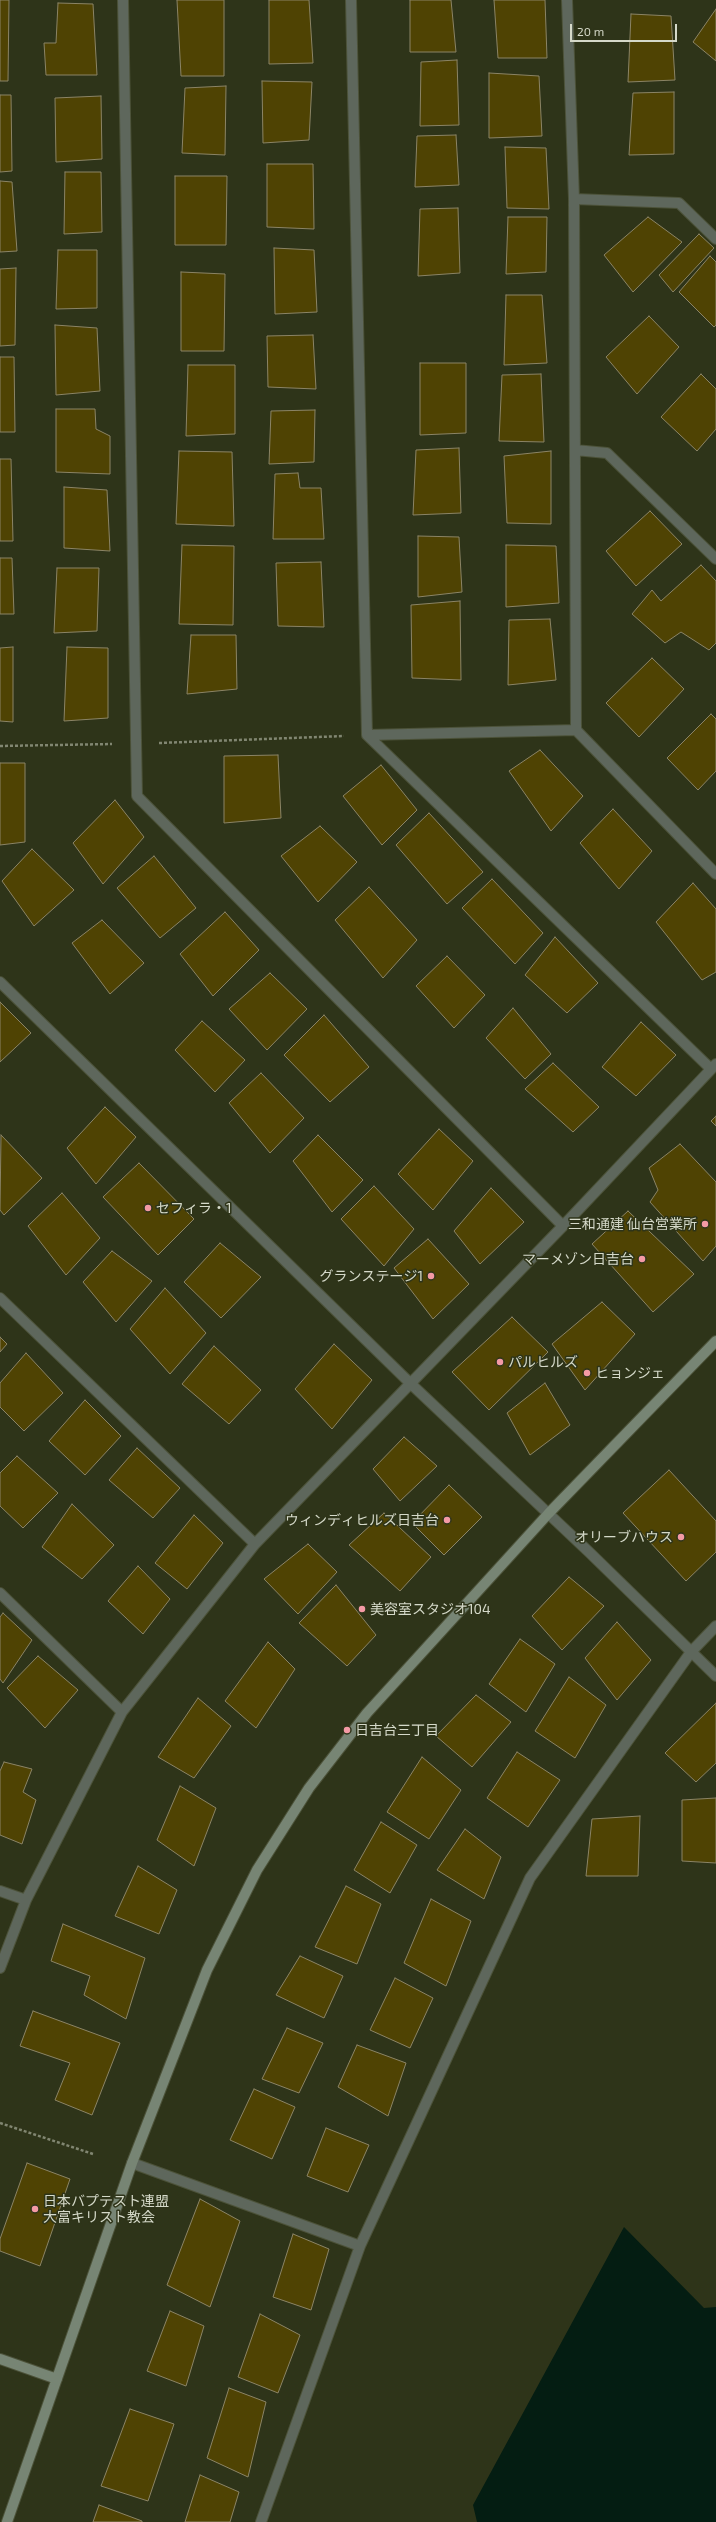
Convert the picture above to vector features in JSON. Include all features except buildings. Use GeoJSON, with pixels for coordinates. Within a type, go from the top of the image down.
{"type":"FeatureCollection","features":[{"type":"Feature","properties":{"kind":"street"},"geometry":{"type":"LineString","coordinates":[[123,0],[137,796],[563,1226]]}},
{"type":"Feature","properties":{"kind":"street"},"geometry":{"type":"LineString","coordinates":[[0,1968],[26,1900],[122,1712],[255,1544],[563,1226],[713,1067],[366,735],[351,0]]}},
{"type":"Feature","properties":{"kind":"street"},"geometry":{"type":"LineString","coordinates":[[567,0],[574,199],[576,730],[716,874]]}},
{"type":"Feature","properties":{"kind":"street"},"geometry":{"type":"LineString","coordinates":[[574,199],[679,203],[716,239]]}},
{"type":"Feature","properties":{"kind":"street"},"geometry":{"type":"LineString","coordinates":[[575,450],[607,453],[716,559]]}},
{"type":"Feature","properties":{"kind":"street"},"geometry":{"type":"LineString","coordinates":[[366,735],[576,730]]}},
{"type":"Feature","properties":{"kind":"street"},"geometry":{"type":"LineString","coordinates":[[0,982],[410,1383],[716,1676]]}},
{"type":"Feature","properties":{"kind":"street"},"geometry":{"type":"LineString","coordinates":[[0,1298],[255,1544]]}},
{"type":"Feature","properties":{"kind":"street"},"geometry":{"type":"LineString","coordinates":[[6,2522],[132,2163],[207,1970],[257,1870],[305,1794],[367,1713],[548,1514],[716,1341]]}},
{"type":"Feature","properties":{"kind":"street"},"geometry":{"type":"LineString","coordinates":[[0,1593],[122,1712]]}},
{"type":"Feature","properties":{"kind":"street"},"geometry":{"type":"LineString","coordinates":[[261,2522],[360,2246],[530,1878],[691,1652],[716,1626]]}},
{"type":"Feature","properties":{"kind":"street"},"geometry":{"type":"LineString","coordinates":[[0,1892],[26,1900]]}},
{"type":"Feature","properties":{"kind":"street"},"geometry":{"type":"LineString","coordinates":[[132,2163],[360,2246]]}},
{"type":"Feature","properties":{"kind":"street"},"geometry":{"type":"LineString","coordinates":[[0,2359],[57,2378]]}},
{"type":"Feature","properties":{"kind":"path"},"geometry":{"type":"LineString","coordinates":[[0,746],[136,744],[366,735]]}},
{"type":"Feature","properties":{"kind":"path"},"geometry":{"type":"LineString","coordinates":[[0,2123],[92,2154]]}},
{"type":"Feature","properties":{"kind":"shaded area"},"geometry":{"type":"Polygon","coordinates":[[[624,2227],[704,2308],[716,2307],[716,2522],[477,2522],[473,2505],[624,2227]]]}},
{"type":"Feature","properties":{"kind":"place","name":"セフィラ・1"},"geometry":{"type":"Point","coordinates":[148,1208]}},
{"type":"Feature","properties":{"kind":"place","name":"三和通建 仙台営業所"},"geometry":{"type":"Point","coordinates":[705,1224]}},
{"type":"Feature","properties":{"kind":"place","name":"マーメゾン日吉台"},"geometry":{"type":"Point","coordinates":[642,1259]}},
{"type":"Feature","properties":{"kind":"place","name":"グランステージ1"},"geometry":{"type":"Point","coordinates":[431,1276]}},
{"type":"Feature","properties":{"kind":"place","name":"パルヒルズ"},"geometry":{"type":"Point","coordinates":[500,1362]}},
{"type":"Feature","properties":{"kind":"place","name":"ヒョンジェ"},"geometry":{"type":"Point","coordinates":[587,1373]}},
{"type":"Feature","properties":{"kind":"place","name":"ウィンディヒルズ日吉台"},"geometry":{"type":"Point","coordinates":[447,1520]}},
{"type":"Feature","properties":{"kind":"place","name":"オリーブハウス"},"geometry":{"type":"Point","coordinates":[681,1537]}},
{"type":"Feature","properties":{"kind":"place","name":"美容室スタジオ104"},"geometry":{"type":"Point","coordinates":[362,1609]}},
{"type":"Feature","properties":{"kind":"place","name":"日吉台三丁目"},"geometry":{"type":"Point","coordinates":[347,1730]}},
{"type":"Feature","properties":{"kind":"place","name":"日本バプテスト連盟 大富キリスト教会"},"geometry":{"type":"Point","coordinates":[35,2209]}}]}
